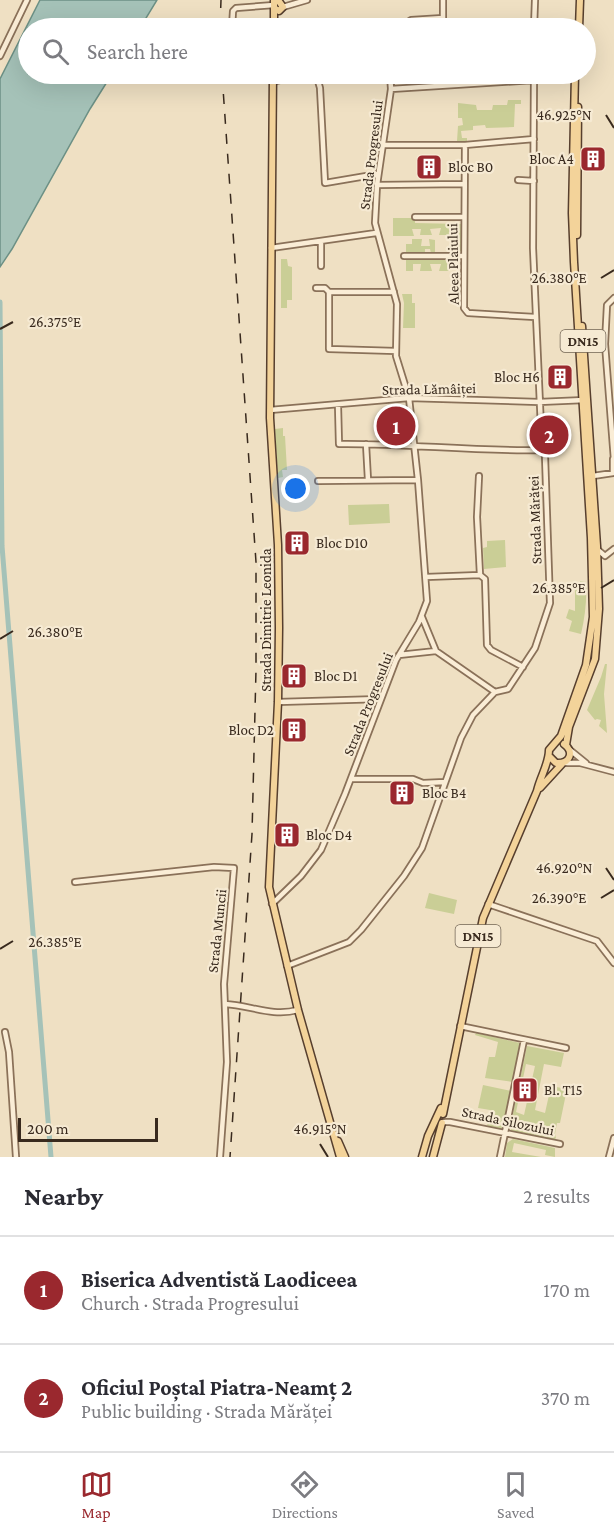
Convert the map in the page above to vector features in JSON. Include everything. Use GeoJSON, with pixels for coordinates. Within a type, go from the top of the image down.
{"type":"FeatureCollection","features":[{"type":"Feature","properties":{"kind":"main road"},"geometry":{"type":"LineString","coordinates":[[577,18],[578,0]]}},
{"type":"Feature","properties":{"kind":"main road","name":"Strada Dimitrie Leonida"},"geometry":{"type":"LineString","coordinates":[[273,84],[270,410],[279,576],[278,702],[269,872],[272,905],[287,966],[340,1157]]}},
{"type":"Feature","properties":{"kind":"main road","name":"DN15"},"geometry":{"type":"LineString","coordinates":[[537,791],[569,758],[569,727],[595,658],[600,592],[593,476],[574,262],[576,84]]}},
{"type":"Feature","properties":{"kind":"main road","name":"DN15"},"geometry":{"type":"LineString","coordinates":[[433,1157],[478,938],[488,904],[537,791],[541,775],[550,757],[551,747],[557,743],[586,665],[593,617],[585,400]]}},
{"type":"Feature","properties":{"kind":"main road"},"geometry":{"type":"LineString","coordinates":[[557,743],[568,747]]}},
{"type":"Feature","properties":{"kind":"main road"},"geometry":{"type":"LineString","coordinates":[[550,757],[556,764],[564,763]]}},
{"type":"Feature","properties":{"kind":"main road"},"geometry":{"type":"LineString","coordinates":[[422,1157],[428,1136],[442,1119]]}},
{"type":"Feature","properties":{"kind":"main road"},"geometry":{"type":"LineString","coordinates":[[330,1124],[345,1157]]}},
{"type":"Feature","properties":{"kind":"street"},"geometry":{"type":"LineString","coordinates":[[18,18],[27,0]]}},
{"type":"Feature","properties":{"kind":"street"},"geometry":{"type":"LineString","coordinates":[[232,18],[236,8],[307,0]]}},
{"type":"Feature","properties":{"kind":"street"},"geometry":{"type":"LineString","coordinates":[[443,0],[443,18]]}},
{"type":"Feature","properties":{"kind":"street"},"geometry":{"type":"LineString","coordinates":[[534,18],[535,0]]}},
{"type":"Feature","properties":{"kind":"street"},"geometry":{"type":"LineString","coordinates":[[0,56],[18,19]]}},
{"type":"Feature","properties":{"kind":"street"},"geometry":{"type":"LineString","coordinates":[[319,84],[325,183],[378,174]]}},
{"type":"Feature","properties":{"kind":"street"},"geometry":{"type":"LineString","coordinates":[[391,84],[391,89]]}},
{"type":"Feature","properties":{"kind":"street","name":"Strada Progresului"},"geometry":{"type":"LineString","coordinates":[[272,905],[316,859],[351,779],[399,655],[421,617],[427,601],[409,398],[396,351],[397,304],[376,232],[377,185],[391,89],[470,84]]}},
{"type":"Feature","properties":{"kind":"street","name":"Strada Mărăței"},"geometry":{"type":"LineString","coordinates":[[287,966],[349,942],[361,930],[416,858],[469,722],[495,692],[508,689],[523,667],[537,645],[550,603],[545,465],[542,450],[535,317],[534,84]]}},
{"type":"Feature","properties":{"kind":"street"},"geometry":{"type":"LineString","coordinates":[[383,145],[465,145],[534,139]]}},
{"type":"Feature","properties":{"kind":"street","name":"Aleea Plaiului"},"geometry":{"type":"LineString","coordinates":[[465,145],[464,308],[466,312],[535,317]]}},
{"type":"Feature","properties":{"kind":"street"},"geometry":{"type":"LineString","coordinates":[[518,180],[534,181]]}},
{"type":"Feature","properties":{"kind":"street"},"geometry":{"type":"LineString","coordinates":[[377,185],[464,183]]}},
{"type":"Feature","properties":{"kind":"street"},"geometry":{"type":"LineString","coordinates":[[415,217],[464,217]]}},
{"type":"Feature","properties":{"kind":"street"},"geometry":{"type":"LineString","coordinates":[[271,248],[376,232]]}},
{"type":"Feature","properties":{"kind":"street"},"geometry":{"type":"LineString","coordinates":[[321,242],[321,266]]}},
{"type":"Feature","properties":{"kind":"street"},"geometry":{"type":"LineString","coordinates":[[404,256],[464,256]]}},
{"type":"Feature","properties":{"kind":"street"},"geometry":{"type":"LineString","coordinates":[[316,288],[325,288],[329,292],[394,292]]}},
{"type":"Feature","properties":{"kind":"street"},"geometry":{"type":"LineString","coordinates":[[329,292],[329,349],[396,351]]}},
{"type":"Feature","properties":{"kind":"street"},"geometry":{"type":"LineString","coordinates":[[614,298],[607,305],[605,344],[614,480]]}},
{"type":"Feature","properties":{"kind":"street","name":"Strada Lămâiței"},"geometry":{"type":"LineString","coordinates":[[270,410],[409,398],[539,402],[585,400]]}},
{"type":"Feature","properties":{"kind":"street"},"geometry":{"type":"LineString","coordinates":[[338,405],[339,444],[542,450]]}},
{"type":"Feature","properties":{"kind":"street"},"geometry":{"type":"LineString","coordinates":[[366,444],[368,480]]}},
{"type":"Feature","properties":{"kind":"street"},"geometry":{"type":"LineString","coordinates":[[593,476],[614,473]]}},
{"type":"Feature","properties":{"kind":"street"},"geometry":{"type":"LineString","coordinates":[[479,476],[477,517],[480,575]]}},
{"type":"Feature","properties":{"kind":"street"},"geometry":{"type":"LineString","coordinates":[[318,481],[418,480]]}},
{"type":"Feature","properties":{"kind":"street"},"geometry":{"type":"LineString","coordinates":[[597,549],[603,556],[613,550]]}},
{"type":"Feature","properties":{"kind":"street"},"geometry":{"type":"LineString","coordinates":[[426,578],[480,575],[485,579],[488,648],[523,667]]}},
{"type":"Feature","properties":{"kind":"street"},"geometry":{"type":"LineString","coordinates":[[421,617],[436,651],[495,692]]}},
{"type":"Feature","properties":{"kind":"street"},"geometry":{"type":"LineString","coordinates":[[399,655],[436,651]]}},
{"type":"Feature","properties":{"kind":"street"},"geometry":{"type":"LineString","coordinates":[[278,702],[381,699]]}},
{"type":"Feature","properties":{"kind":"street"},"geometry":{"type":"LineString","coordinates":[[568,747],[588,765]]}},
{"type":"Feature","properties":{"kind":"street"},"geometry":{"type":"LineString","coordinates":[[564,763],[588,765],[614,772]]}},
{"type":"Feature","properties":{"kind":"street"},"geometry":{"type":"LineString","coordinates":[[351,779],[413,779],[423,783],[445,782]]}},
{"type":"Feature","properties":{"kind":"street","name":"Strada Muncii"},"geometry":{"type":"LineString","coordinates":[[75,882],[214,867],[234,868],[224,984],[227,1062],[220,1157]]}},
{"type":"Feature","properties":{"kind":"street"},"geometry":{"type":"LineString","coordinates":[[488,904],[597,940],[603,945],[614,963]]}},
{"type":"Feature","properties":{"kind":"street"},"geometry":{"type":"LineString","coordinates":[[225,1004],[239,1004],[250,1009],[265,1011],[298,1010]]}},
{"type":"Feature","properties":{"kind":"street"},"geometry":{"type":"LineString","coordinates":[[460,1026],[566,1048]]}},
{"type":"Feature","properties":{"kind":"street"},"geometry":{"type":"LineString","coordinates":[[5,1032],[10,1062],[16,1157]]}},
{"type":"Feature","properties":{"kind":"street"},"geometry":{"type":"LineString","coordinates":[[500,1157],[524,1040]]}},
{"type":"Feature","properties":{"kind":"street","name":"Strada Silozului"},"geometry":{"type":"LineString","coordinates":[[442,1119],[560,1144]]}},
{"type":"Feature","properties":{"kind":"street"},"geometry":{"type":"LineString","coordinates":[[609,1157],[614,1138]]}},
{"type":"Feature","properties":{"kind":"green space"},"geometry":{"type":"Polygon","coordinates":[[[508,100],[521,100],[521,104],[515,104],[514,127],[473,126],[473,130],[461,131],[462,138],[467,138],[467,141],[457,141],[458,126],[463,125],[462,118],[458,118],[458,103],[476,105],[477,110],[492,110],[493,105],[507,105],[508,100]]]}},
{"type":"Feature","properties":{"kind":"green space"},"geometry":{"type":"Polygon","coordinates":[[[393,218],[415,218],[415,223],[462,224],[462,252],[454,253],[454,240],[458,239],[458,229],[450,229],[452,235],[439,235],[441,228],[430,229],[432,235],[420,235],[421,229],[412,229],[414,236],[393,236],[393,218]]]}},
{"type":"Feature","properties":{"kind":"green space"},"geometry":{"type":"Polygon","coordinates":[[[412,239],[422,239],[421,246],[430,246],[429,239],[435,240],[435,253],[431,253],[430,249],[425,249],[425,256],[454,256],[454,263],[450,265],[451,271],[439,271],[441,264],[430,264],[432,271],[420,271],[421,264],[413,264],[413,271],[406,271],[406,244],[412,244],[412,239]]]}},
{"type":"Feature","properties":{"kind":"green space"},"geometry":{"type":"Polygon","coordinates":[[[281,259],[287,259],[288,266],[292,267],[292,300],[287,300],[287,308],[281,308],[281,259]]]}},
{"type":"Feature","properties":{"kind":"green space"},"geometry":{"type":"Polygon","coordinates":[[[402,294],[412,294],[412,303],[415,303],[415,328],[403,328],[402,294]]]}},
{"type":"Feature","properties":{"kind":"green space"},"geometry":{"type":"Polygon","coordinates":[[[283,428],[287,470],[282,470],[283,477],[278,478],[275,429],[283,428]]]}},
{"type":"Feature","properties":{"kind":"green space"},"geometry":{"type":"Polygon","coordinates":[[[389,504],[390,523],[349,525],[348,505],[389,504]]]}},
{"type":"Feature","properties":{"kind":"green space"},"geometry":{"type":"Polygon","coordinates":[[[505,540],[506,567],[484,569],[483,548],[487,547],[487,541],[505,540]]]}},
{"type":"Feature","properties":{"kind":"green space"},"geometry":{"type":"Polygon","coordinates":[[[580,581],[586,582],[581,634],[569,631],[572,621],[566,618],[569,609],[575,611],[575,589],[580,589],[580,581]]]}},
{"type":"Feature","properties":{"kind":"green space"},"geometry":{"type":"Polygon","coordinates":[[[605,664],[607,664],[604,694],[607,733],[599,726],[601,720],[595,720],[587,710],[605,664]]]}},
{"type":"Feature","properties":{"kind":"green space"},"geometry":{"type":"Polygon","coordinates":[[[429,893],[457,900],[454,914],[425,908],[429,893]]]}},
{"type":"Feature","properties":{"kind":"green space"},"geometry":{"type":"Polygon","coordinates":[[[476,1033],[520,1043],[513,1082],[485,1078],[489,1057],[495,1057],[498,1042],[475,1035],[476,1033]]]}},
{"type":"Feature","properties":{"kind":"green space"},"geometry":{"type":"Polygon","coordinates":[[[527,1046],[564,1053],[561,1067],[544,1064],[535,1110],[545,1113],[551,1086],[567,1089],[560,1123],[557,1123],[556,1138],[553,1141],[512,1132],[510,1128],[527,1046]],[[526,1064],[516,1112],[524,1115],[535,1066],[526,1064]]]}},
{"type":"Feature","properties":{"kind":"green space"},"geometry":{"type":"Polygon","coordinates":[[[483,1085],[511,1091],[501,1130],[487,1127],[490,1110],[478,1108],[483,1085]]]}},
{"type":"Feature","properties":{"kind":"green space"},"geometry":{"type":"Polygon","coordinates":[[[513,1139],[555,1148],[555,1157],[545,1155],[546,1150],[514,1143],[512,1152],[541,1157],[505,1157],[507,1143],[513,1139]]]}},
{"type":"Feature","properties":{"kind":"water"},"geometry":{"type":"Polygon","coordinates":[[[40,0],[157,0],[146,18],[31,18],[40,0]]]}},
{"type":"Feature","properties":{"kind":"water"},"geometry":{"type":"Polygon","coordinates":[[[18,43],[18,84],[106,84],[0,267],[0,79],[18,43]]]}},
{"type":"Feature","properties":{"kind":"waterway"},"geometry":{"type":"LineString","coordinates":[[0,302],[2,546],[51,1157]]}},
{"type":"Feature","properties":{"kind":"railway"},"geometry":{"type":"LineString","coordinates":[[220,18],[221,0]]}},
{"type":"Feature","properties":{"kind":"railway"},"geometry":{"type":"LineString","coordinates":[[223,84],[256,562],[252,834],[230,1157]]}},
{"type":"Feature","properties":{"kind":"place","name":"Bloc A4"},"geometry":{"type":"Point","coordinates":[593,159]}},
{"type":"Feature","properties":{"kind":"place","name":"Bloc B0"},"geometry":{"type":"Point","coordinates":[429,167]}},
{"type":"Feature","properties":{"kind":"place","name":"Bloc H6"},"geometry":{"type":"Point","coordinates":[560,377]}},
{"type":"Feature","properties":{"kind":"place","name":"Biserica Adventistă Laodiceea"},"geometry":{"type":"Point","coordinates":[396,426]}},
{"type":"Feature","properties":{"kind":"place","name":"Oficiul Poștal Piatra-Neamț 2"},"geometry":{"type":"Point","coordinates":[549,435]}},
{"type":"Feature","properties":{"kind":"place","name":"Bloc D10"},"geometry":{"type":"Point","coordinates":[297,543]}},
{"type":"Feature","properties":{"kind":"place","name":"Bloc D1"},"geometry":{"type":"Point","coordinates":[294,676]}},
{"type":"Feature","properties":{"kind":"place","name":"Bloc D2"},"geometry":{"type":"Point","coordinates":[294,730]}},
{"type":"Feature","properties":{"kind":"place","name":"Bloc B4"},"geometry":{"type":"Point","coordinates":[402,793]}},
{"type":"Feature","properties":{"kind":"place","name":"Bloc D4"},"geometry":{"type":"Point","coordinates":[287,835]}},
{"type":"Feature","properties":{"kind":"place","name":"Bl. T15"},"geometry":{"type":"Point","coordinates":[525,1090]}}]}
